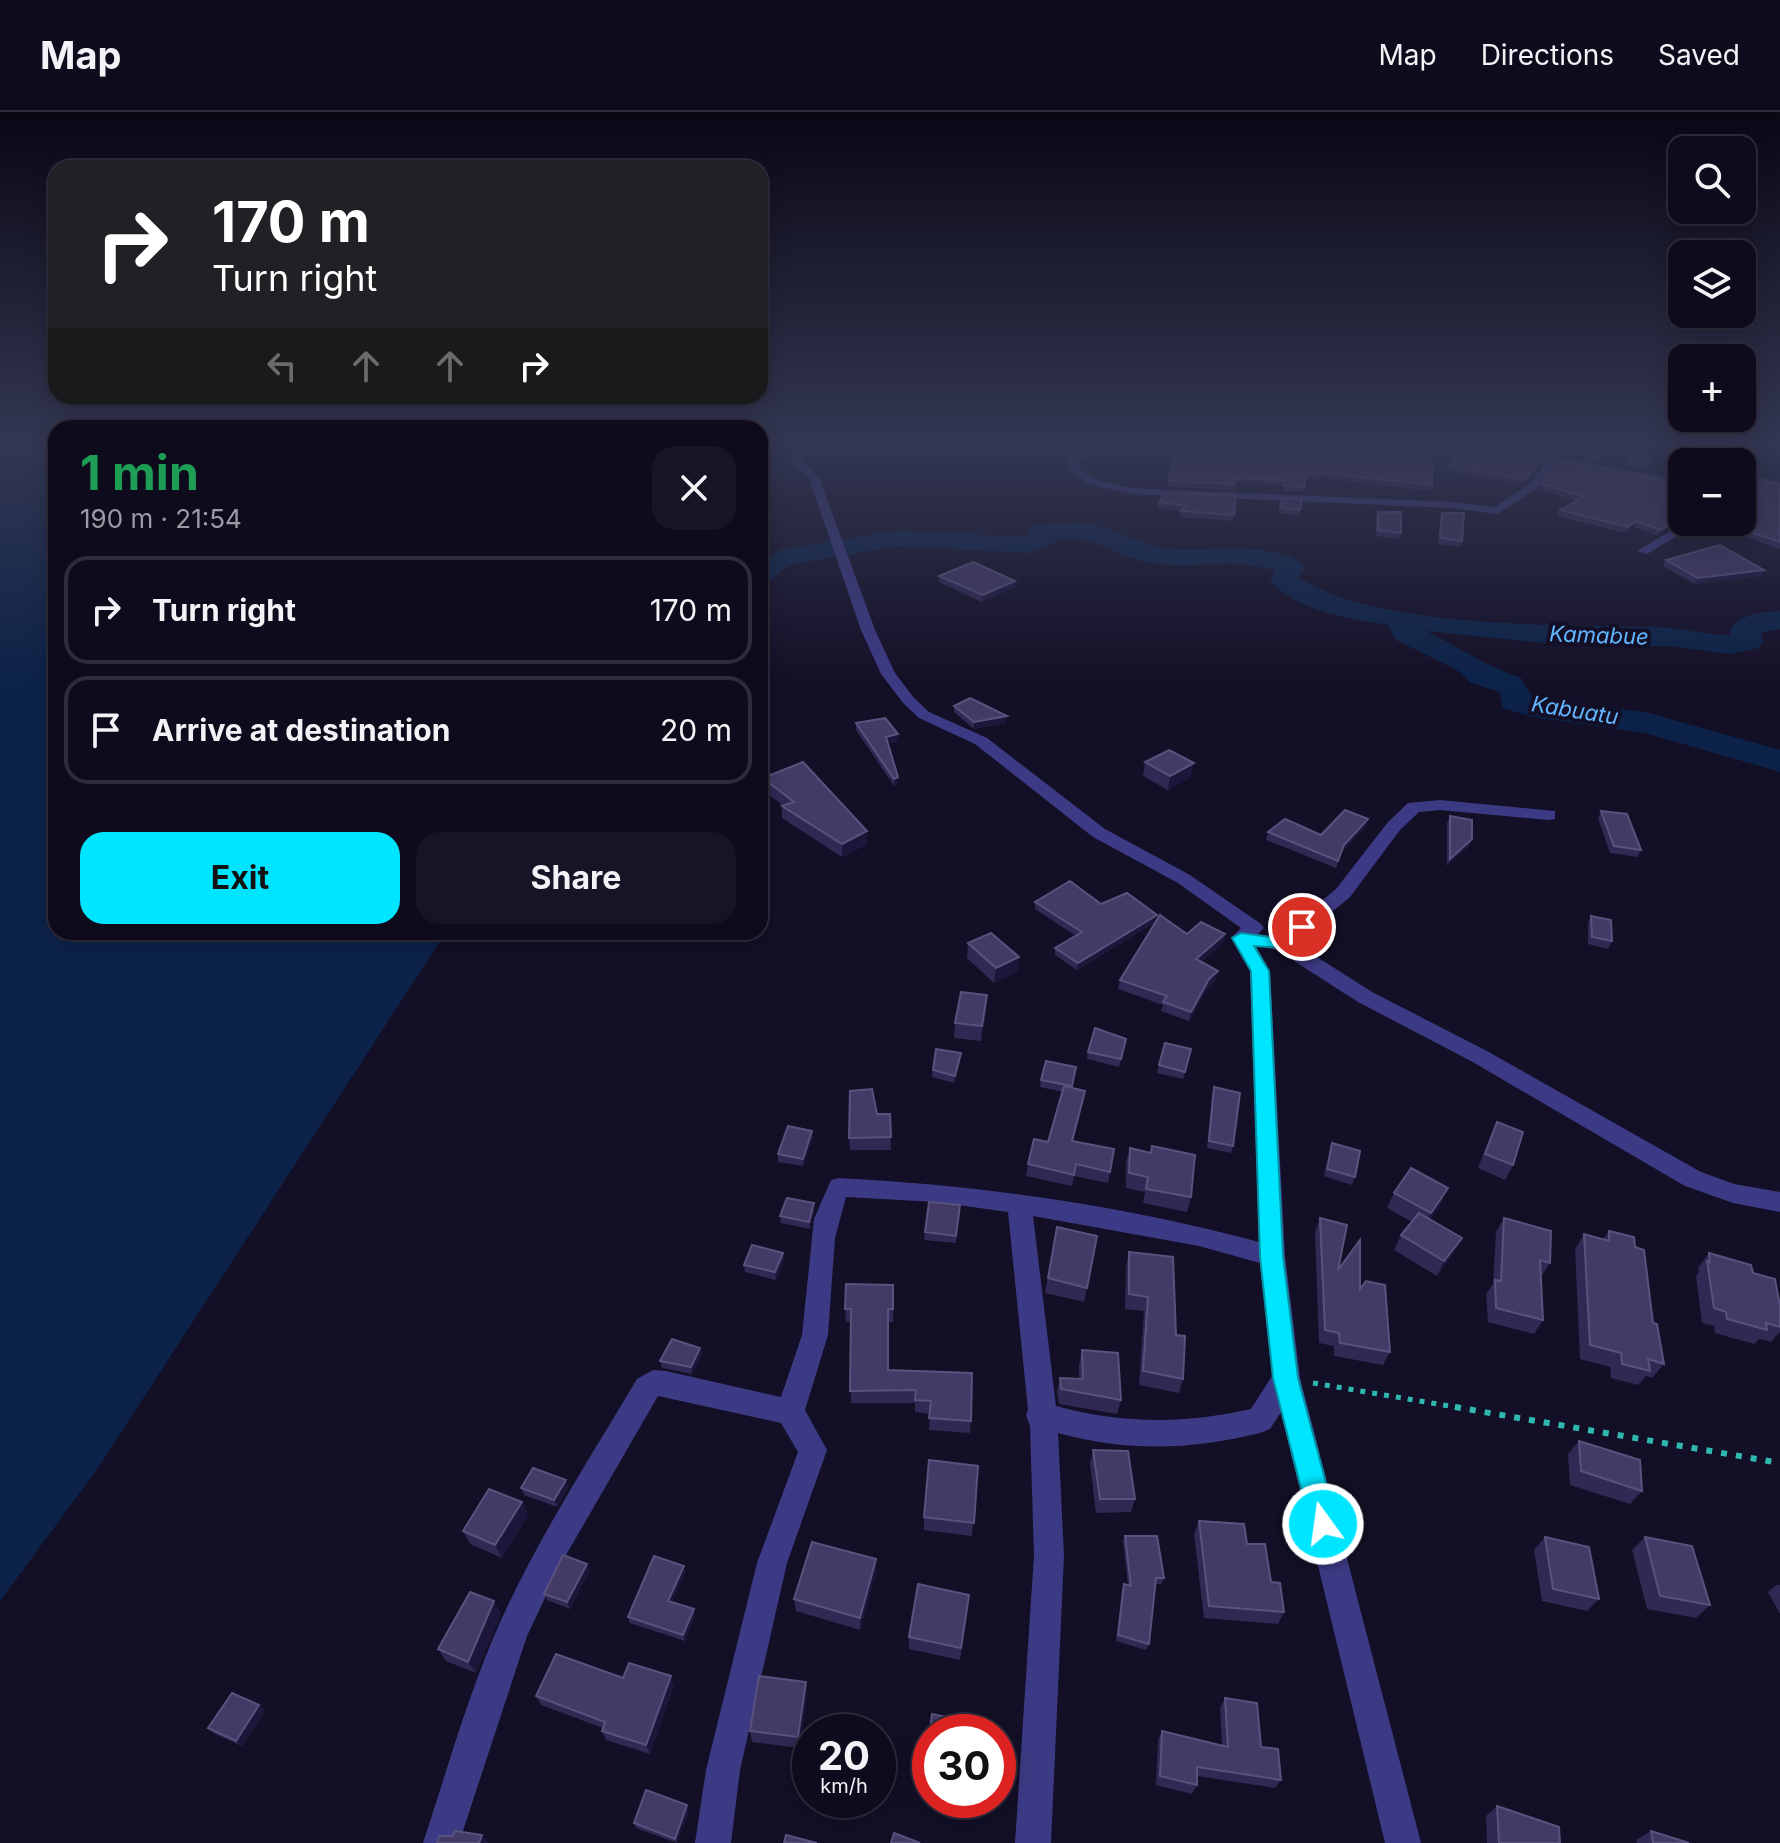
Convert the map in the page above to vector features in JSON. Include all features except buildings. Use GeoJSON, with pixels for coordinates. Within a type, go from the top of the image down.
{"type":"FeatureCollection","features":[{"type":"Feature","properties":{"kind":"street"},"geometry":{"type":"LineString","coordinates":[[832,524],[883,663],[909,701],[924,715],[981,741],[1013,763],[1099,833],[1231,909],[1254,928],[1241,938]]}},
{"type":"Feature","properties":{"kind":"street"},"geometry":{"type":"LineString","coordinates":[[1643,551],[1670,536]]}},
{"type":"Feature","properties":{"kind":"street"},"geometry":{"type":"LineString","coordinates":[[1282,944],[1343,893],[1394,826],[1414,807],[1440,805],[1549,815]]}},
{"type":"Feature","properties":{"kind":"street"},"geometry":{"type":"LineString","coordinates":[[1241,938],[1282,944],[1365,997],[1479,1056],[1693,1179],[1780,1202]]}},
{"type":"Feature","properties":{"kind":"street"},"geometry":{"type":"LineString","coordinates":[[1241,938],[1260,971],[1272,1256],[1286,1378],[1403,1843]]}},
{"type":"Feature","properties":{"kind":"street"},"geometry":{"type":"LineString","coordinates":[[790,1412],[816,1333],[825,1234],[833,1196],[839,1187],[936,1192],[1019,1204],[1199,1236],[1272,1256]]}},
{"type":"Feature","properties":{"kind":"street"},"geometry":{"type":"LineString","coordinates":[[1019,1204],[1040,1415],[1049,1555],[1033,1843]]}},
{"type":"Feature","properties":{"kind":"street"},"geometry":{"type":"LineString","coordinates":[[1040,1415],[1124,1435],[1172,1437],[1218,1431],[1260,1420],[1286,1378]]}},
{"type":"Feature","properties":{"kind":"street"},"geometry":{"type":"LineString","coordinates":[[441,1843],[483,1711],[513,1630],[551,1551],[647,1388],[653,1383],[790,1412],[813,1450],[772,1563],[723,1770],[713,1843]]}},
{"type":"Feature","properties":{"kind":"path"},"geometry":{"type":"LineString","coordinates":[[1286,1378],[1780,1463]]}},
{"type":"Feature","properties":{"kind":"water"},"geometry":{"type":"Polygon","coordinates":[[[0,524],[48,524],[48,940],[441,940],[96,1471],[0,1601],[0,524]]]}},
{"type":"Feature","properties":{"kind":"waterway","name":"Kamabue"},"geometry":{"type":"LineString","coordinates":[[768,568],[780,558],[897,538],[1029,545],[1044,538],[1042,532],[1076,530],[1109,536],[1149,555],[1274,561],[1291,568],[1284,579],[1303,593],[1334,604],[1374,614],[1465,628],[1573,637],[1669,637],[1730,644],[1748,642],[1745,630],[1761,621],[1780,620]]}},
{"type":"Feature","properties":{"kind":"waterway","name":"Kabuatu"},"geometry":{"type":"LineString","coordinates":[[1401,622],[1407,634],[1468,663],[1482,676],[1510,685],[1516,692],[1515,701],[1533,707],[1649,723],[1780,761]]}},
{"type":"Feature","properties":{"kind":"route"},"geometry":{"type":"LineString","coordinates":[[1302,927],[1282,944],[1241,938],[1260,971],[1272,1256],[1286,1378],[1323,1524]]}}]}
